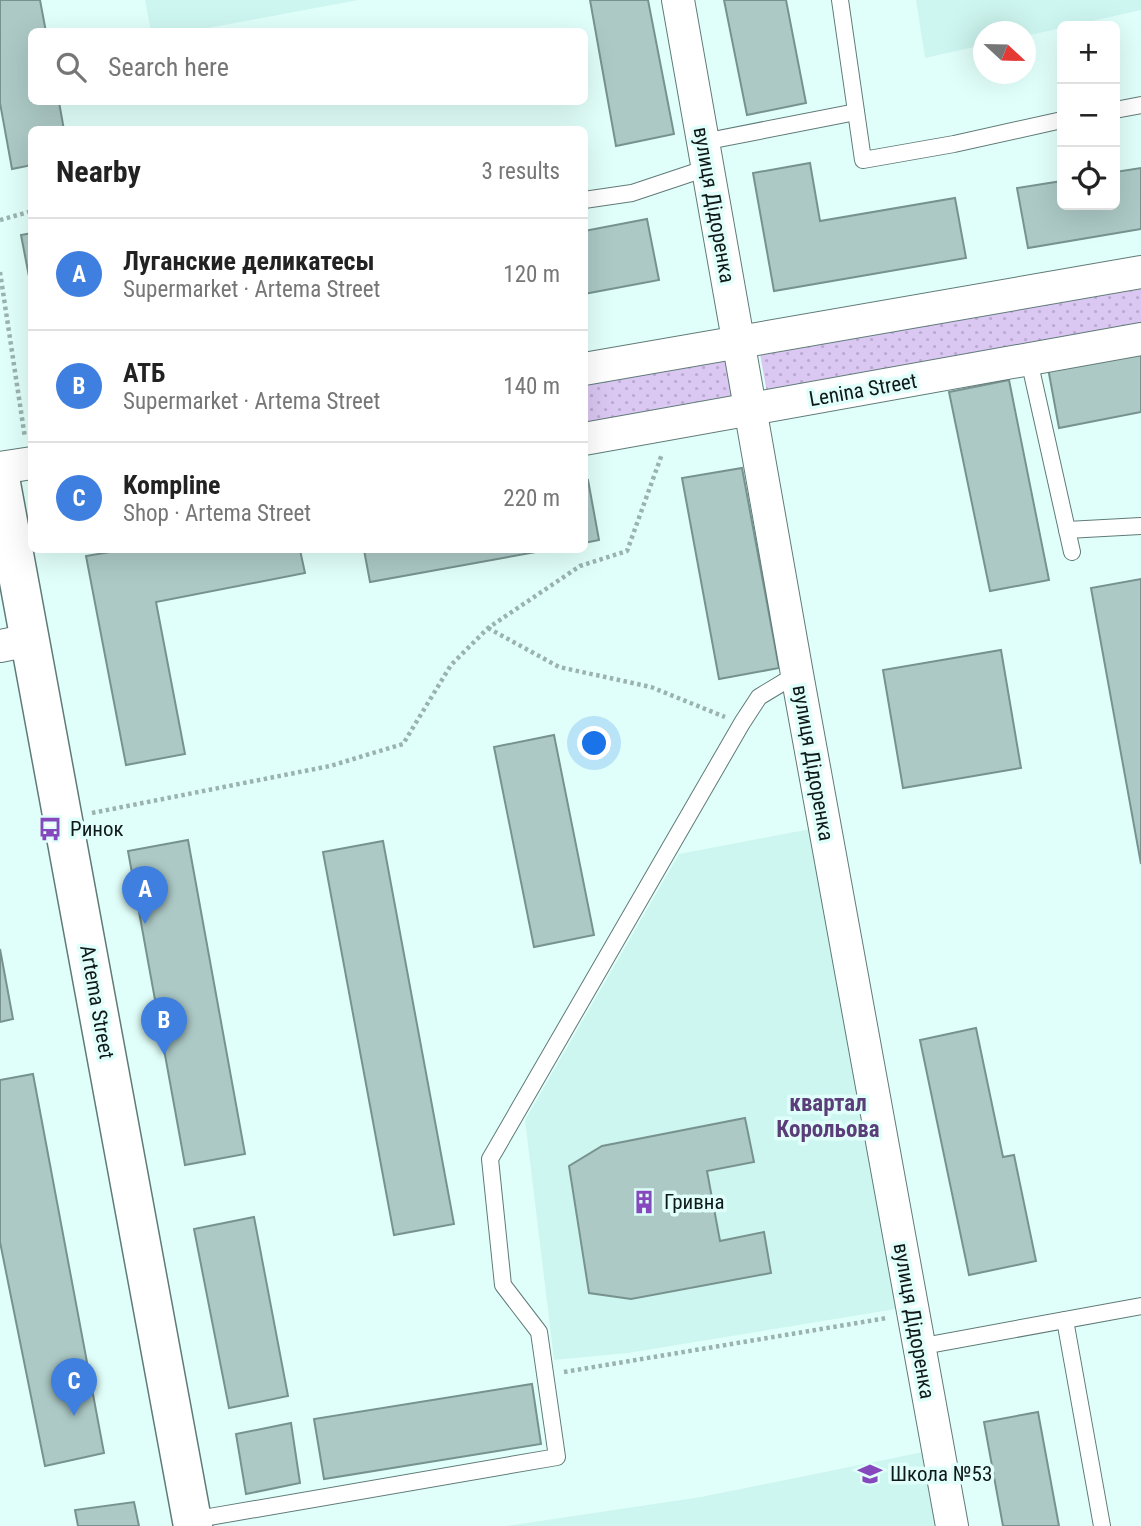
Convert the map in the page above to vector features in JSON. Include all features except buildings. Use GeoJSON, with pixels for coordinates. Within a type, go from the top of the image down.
{"type":"FeatureCollection","features":[{"type":"Feature","properties":{"kind":"street","name":"вулиця Дідоренка"},"geometry":{"type":"LineString","coordinates":[[678,0],[952,1526]]}},
{"type":"Feature","properties":{"kind":"street"},"geometry":{"type":"LineString","coordinates":[[588,368],[1141,272]]}},
{"type":"Feature","properties":{"kind":"street","name":"Lenina Street"},"geometry":{"type":"LineString","coordinates":[[588,438],[1141,340]]}},
{"type":"Feature","properties":{"kind":"street","name":"Artema Street"},"geometry":{"type":"LineString","coordinates":[[15,468],[22,537],[15,643],[64,818],[193,1523]]}},
{"type":"Feature","properties":{"kind":"lane"},"geometry":{"type":"LineString","coordinates":[[840,0],[863,160],[954,144],[1057,121]]}},
{"type":"Feature","properties":{"kind":"lane"},"geometry":{"type":"LineString","coordinates":[[1120,109],[1141,105]]}},
{"type":"Feature","properties":{"kind":"lane"},"geometry":{"type":"LineString","coordinates":[[588,199],[632,192],[705,155],[856,112]]}},
{"type":"Feature","properties":{"kind":"lane"},"geometry":{"type":"LineString","coordinates":[[1029,360],[1072,552]]}},
{"type":"Feature","properties":{"kind":"lane"},"geometry":{"type":"LineString","coordinates":[[1067,530],[1141,526]]}},
{"type":"Feature","properties":{"kind":"lane"},"geometry":{"type":"LineString","coordinates":[[193,1523],[557,1457],[539,1332],[503,1285],[490,1159],[742,723],[759,697],[797,674]]}},
{"type":"Feature","properties":{"kind":"lane"},"geometry":{"type":"LineString","coordinates":[[918,1347],[1141,1306]]}},
{"type":"Feature","properties":{"kind":"lane"},"geometry":{"type":"LineString","coordinates":[[1065,1320],[1102,1526]]}},
{"type":"Feature","properties":{"kind":"path"},"geometry":{"type":"LineString","coordinates":[[0,220],[28,212]]}},
{"type":"Feature","properties":{"kind":"path"},"geometry":{"type":"LineString","coordinates":[[0,272],[15,468]]}},
{"type":"Feature","properties":{"kind":"path"},"geometry":{"type":"LineString","coordinates":[[64,818],[330,766],[403,744],[451,665],[488,628],[580,566],[627,551],[673,424]]}},
{"type":"Feature","properties":{"kind":"path"},"geometry":{"type":"LineString","coordinates":[[488,628],[559,667],[652,687],[742,723]]}},
{"type":"Feature","properties":{"kind":"path"},"geometry":{"type":"LineString","coordinates":[[545,1376],[912,1314]]}},
{"type":"Feature","properties":{"kind":"shaded area"},"geometry":{"type":"Polygon","coordinates":[[[145,0],[358,0],[208,28],[150,28],[145,0]]]}},
{"type":"Feature","properties":{"kind":"shaded area"},"geometry":{"type":"Polygon","coordinates":[[[916,0],[1141,0],[1141,10],[1092,21],[1057,21],[1057,29],[1036,34],[1036,21],[973,21],[973,47],[925,58],[916,0]]]}},
{"type":"Feature","properties":{"kind":"shaded area"},"geometry":{"type":"Polygon","coordinates":[[[1141,279],[1141,325],[767,393],[759,348],[1141,279]]]}},
{"type":"Feature","properties":{"kind":"shaded area"},"geometry":{"type":"Polygon","coordinates":[[[729,353],[736,398],[588,424],[588,378],[729,353]]]}},
{"type":"Feature","properties":{"kind":"shaded area"},"geometry":{"type":"Polygon","coordinates":[[[810,829],[902,1308],[628,1353],[554,1360],[525,1120],[679,854],[810,829]]]}},
{"type":"Feature","properties":{"kind":"shaded area","name":"Школа №53"},"geometry":{"type":"Polygon","coordinates":[[[923,1452],[936,1526],[507,1526],[701,1497],[923,1452]]]}},
{"type":"Feature","properties":{"kind":"place","name":"Ринок"},"geometry":{"type":"Point","coordinates":[50,829]}},
{"type":"Feature","properties":{"kind":"place","name":"Луганские деликатесы"},"geometry":{"type":"Point","coordinates":[145,924]}},
{"type":"Feature","properties":{"kind":"place","name":"АТБ"},"geometry":{"type":"Point","coordinates":[164,1055]}},
{"type":"Feature","properties":{"kind":"place","name":"Гривна"},"geometry":{"type":"Point","coordinates":[644,1202]}},
{"type":"Feature","properties":{"kind":"place","name":"Kompline"},"geometry":{"type":"Point","coordinates":[74,1416]}},
{"type":"Feature","properties":{"kind":"place","name":"Школа №53"},"geometry":{"type":"Point","coordinates":[870,1474]}},
{"type":"Feature","properties":{"kind":"district","name":"квартал Корольова"},"geometry":{"type":"Point","coordinates":[828,1116]}}]}
